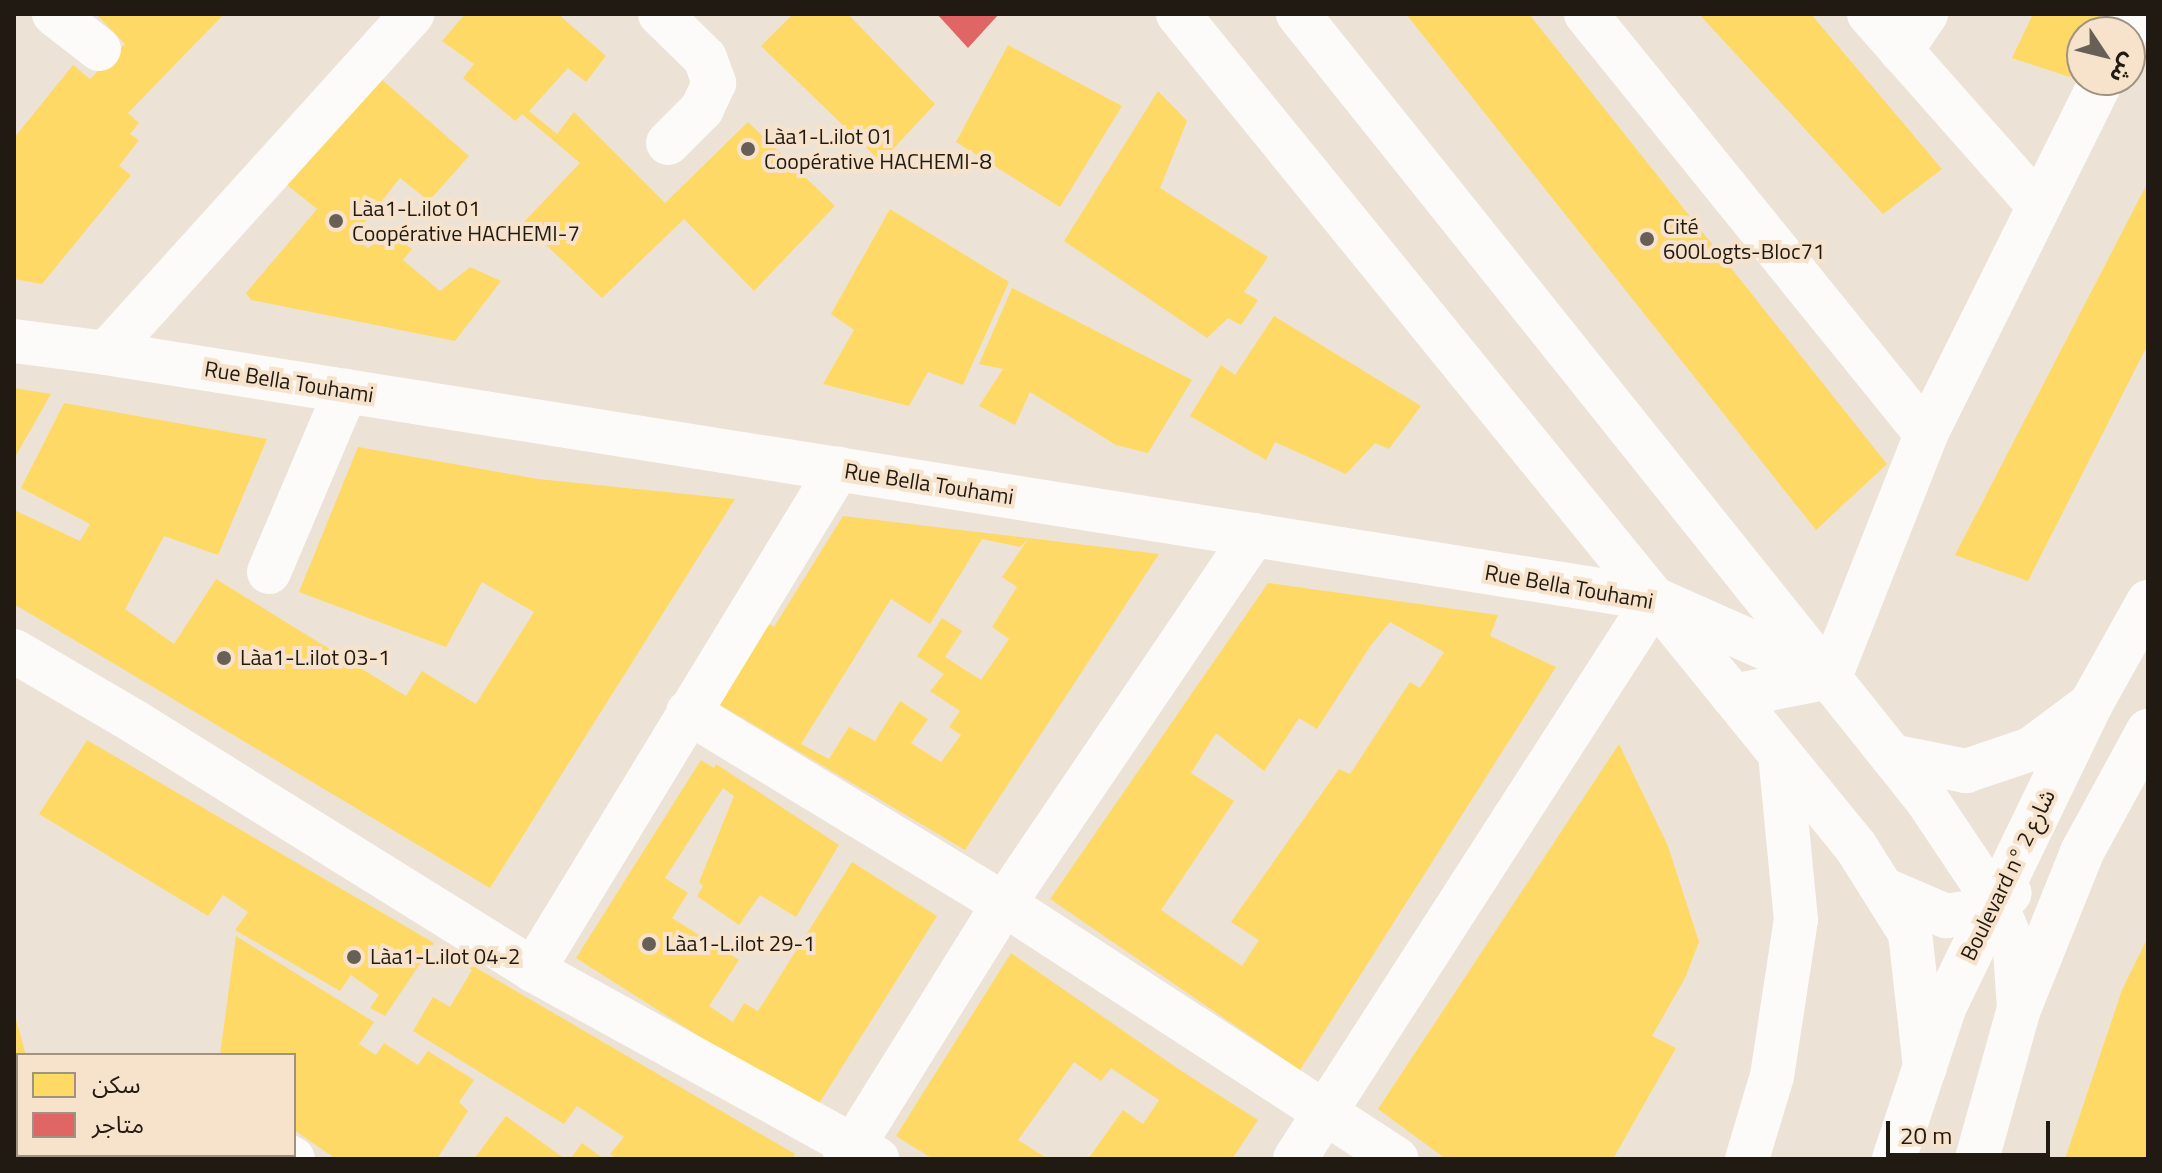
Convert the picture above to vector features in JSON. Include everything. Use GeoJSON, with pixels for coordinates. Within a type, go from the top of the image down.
{"type":"FeatureCollection","features":[{"type":"Feature","properties":{"kind":"street"},"geometry":{"type":"LineString","coordinates":[[54,14],[99,49]]}},
{"type":"Feature","properties":{"kind":"street"},"geometry":{"type":"LineString","coordinates":[[660,14],[705,58],[714,83],[702,109],[668,143]]}},
{"type":"Feature","properties":{"kind":"street"},"geometry":{"type":"LineString","coordinates":[[1178,14],[1856,847],[1910,933],[1925,1067]]}},
{"type":"Feature","properties":{"kind":"street"},"geometry":{"type":"LineString","coordinates":[[1298,14],[1927,800],[1995,902],[2015,950],[2019,1009]]}},
{"type":"Feature","properties":{"kind":"street"},"geometry":{"type":"LineString","coordinates":[[1586,14],[1926,434]]}},
{"type":"Feature","properties":{"kind":"street"},"geometry":{"type":"LineString","coordinates":[[1869,14],[2039,206]]}},
{"type":"Feature","properties":{"kind":"street"},"geometry":{"type":"LineString","coordinates":[[1901,51],[1926,14]]}},
{"type":"Feature","properties":{"kind":"street"},"geometry":{"type":"LineString","coordinates":[[106,353],[409,15]]}},
{"type":"Feature","properties":{"kind":"street"},"geometry":{"type":"LineString","coordinates":[[1830,677],[1926,434],[2094,96]]}},
{"type":"Feature","properties":{"kind":"street","name":"Rue Bella Touhami"},"geometry":{"type":"LineString","coordinates":[[14,341],[106,353],[1655,599],[1830,677]]}},
{"type":"Feature","properties":{"kind":"street"},"geometry":{"type":"LineString","coordinates":[[269,572],[346,391]]}},
{"type":"Feature","properties":{"kind":"street"},"geometry":{"type":"LineString","coordinates":[[533,970],[838,469]]}},
{"type":"Feature","properties":{"kind":"street"},"geometry":{"type":"LineString","coordinates":[[14,651],[148,730],[533,970],[858,1154],[1004,904],[1254,535]]}},
{"type":"Feature","properties":{"kind":"street"},"geometry":{"type":"LineString","coordinates":[[1295,1159],[1655,599]]}},
{"type":"Feature","properties":{"kind":"street","name":"Boulevard n° شارع 2"},"geometry":{"type":"LineString","coordinates":[[1894,1159],[1945,1006],[2091,704],[2148,602]]}},
{"type":"Feature","properties":{"kind":"street"},"geometry":{"type":"LineString","coordinates":[[1733,696],[1830,677]]}},
{"type":"Feature","properties":{"kind":"street"},"geometry":{"type":"LineString","coordinates":[[1892,756],[1966,771],[2031,749],[2091,704]]}},
{"type":"Feature","properties":{"kind":"street"},"geometry":{"type":"LineString","coordinates":[[688,712],[1004,904],[1396,1159]]}},
{"type":"Feature","properties":{"kind":"street"},"geometry":{"type":"LineString","coordinates":[[1977,1159],[2019,1009],[2082,852],[2148,731]]}},
{"type":"Feature","properties":{"kind":"street"},"geometry":{"type":"LineString","coordinates":[[1747,1159],[1772,1076],[1796,920],[1780,754]]}},
{"type":"Feature","properties":{"kind":"street"},"geometry":{"type":"LineString","coordinates":[[1883,889],[1946,916],[1976,911],[2082,852]]}},
{"type":"Feature","properties":{"kind":"building: سكن"},"geometry":{"type":"Polygon","coordinates":[[[96,14],[224,14],[128,113],[139,123],[130,134],[139,140],[119,166],[131,175],[42,284],[14,279],[14,138],[73,65],[90,79],[125,44],[96,14]]]}},
{"type":"Feature","properties":{"kind":"building: سكن","name":"Làa1-L.ilot 01 Coopérative HACHEMI-8"},"geometry":{"type":"Polygon","coordinates":[[[465,14],[558,14],[606,56],[586,82],[568,68],[529,111],[557,134],[574,112],[665,203],[748,122],[835,206],[754,291],[684,219],[602,298],[523,223],[580,163],[522,114],[515,121],[463,78],[474,64],[442,41],[465,14]]]}},
{"type":"Feature","properties":{"kind":"building: سكن"},"geometry":{"type":"Polygon","coordinates":[[[793,14],[848,14],[935,104],[881,162],[761,46],[793,14]]]}},
{"type":"Feature","properties":{"kind":"building: سكن","name":"Cité 600Logts-Bloc71"},"geometry":{"type":"Polygon","coordinates":[[[1406,14],[1529,14],[1887,464],[1816,530],[1406,14]]]}},
{"type":"Feature","properties":{"kind":"building: سكن"},"geometry":{"type":"Polygon","coordinates":[[[1699,14],[1811,14],[1942,169],[1883,214],[1699,14]]]}},
{"type":"Feature","properties":{"kind":"building: سكن"},"geometry":{"type":"Polygon","coordinates":[[[2033,14],[2101,14],[2066,16],[2066,76],[2012,58],[2033,14]]]}},
{"type":"Feature","properties":{"kind":"building: سكن"},"geometry":{"type":"Polygon","coordinates":[[[1008,45],[1122,106],[1060,207],[956,142],[1008,45]]]}},
{"type":"Feature","properties":{"kind":"building: سكن","name":"Làa1-L.ilot 01 Coopérative HACHEMI-7"},"geometry":{"type":"Polygon","coordinates":[[[379,77],[469,156],[429,201],[400,178],[353,237],[368,248],[389,233],[412,249],[403,260],[440,291],[470,267],[501,281],[455,341],[251,300],[246,293],[317,209],[282,181],[379,77]]]}},
{"type":"Feature","properties":{"kind":"building: سكن"},"geometry":{"type":"Polygon","coordinates":[[[1158,91],[1187,121],[1160,188],[1268,257],[1244,292],[1258,300],[1241,325],[1228,318],[1207,338],[1064,241],[1158,91]]]}},
{"type":"Feature","properties":{"kind":"building: سكن"},"geometry":{"type":"Polygon","coordinates":[[[2148,182],[2148,344],[2028,581],[1955,555],[2148,182]]]}},
{"type":"Feature","properties":{"kind":"building: سكن"},"geometry":{"type":"Polygon","coordinates":[[[890,209],[1009,282],[963,385],[928,372],[909,406],[823,384],[854,330],[831,314],[890,209]]]}},
{"type":"Feature","properties":{"kind":"building: سكن"},"geometry":{"type":"Polygon","coordinates":[[[1012,288],[1192,380],[1148,453],[1116,445],[1030,392],[1015,425],[979,406],[1003,369],[979,364],[1012,288]]]}},
{"type":"Feature","properties":{"kind":"building: سكن"},"geometry":{"type":"Polygon","coordinates":[[[1274,316],[1421,406],[1389,449],[1375,443],[1346,474],[1275,442],[1266,460],[1190,416],[1221,365],[1235,375],[1274,316]]]}},
{"type":"Feature","properties":{"kind":"building: سكن"},"geometry":{"type":"Polygon","coordinates":[[[14,388],[51,394],[14,459],[14,388]]]}},
{"type":"Feature","properties":{"kind":"building: سكن","name":"Làa1-L.ilot 03-1"},"geometry":{"type":"Polygon","coordinates":[[[64,403],[267,439],[218,555],[164,536],[125,609],[174,644],[216,579],[406,696],[422,671],[476,704],[534,612],[482,582],[446,647],[299,592],[358,447],[538,479],[735,499],[490,888],[14,604],[14,510],[80,541],[90,524],[21,488],[64,403]]]}},
{"type":"Feature","properties":{"kind":"building: سكن"},"geometry":{"type":"Polygon","coordinates":[[[843,516],[1029,538],[1159,554],[965,850],[717,703],[768,623],[774,627],[843,516]],[[1029,538],[1020,547],[982,539],[930,624],[891,599],[801,744],[829,759],[849,727],[875,741],[900,701],[928,719],[911,743],[941,762],[961,735],[949,727],[960,711],[930,691],[944,674],[917,656],[942,618],[962,631],[945,657],[981,680],[1009,639],[992,627],[1017,587],[1002,577],[1029,538]]]}},
{"type":"Feature","properties":{"kind":"building: سكن"},"geometry":{"type":"Polygon","coordinates":[[[1268,583],[1498,615],[1490,636],[1556,667],[1300,1070],[1050,899],[1268,583]],[[1390,622],[1371,645],[1317,729],[1299,718],[1264,771],[1216,733],[1191,773],[1234,801],[1161,910],[1242,966],[1259,940],[1231,922],[1339,769],[1350,774],[1410,682],[1420,688],[1444,652],[1390,622]]]}},
{"type":"Feature","properties":{"kind":"building: سكن"},"geometry":{"type":"Polygon","coordinates":[[[87,740],[434,943],[385,1016],[370,1008],[379,995],[351,975],[340,991],[235,930],[248,912],[223,895],[208,916],[39,814],[87,740]]]}},
{"type":"Feature","properties":{"kind":"building: سكن"},"geometry":{"type":"Polygon","coordinates":[[[1619,744],[1668,846],[1699,942],[1685,978],[1652,1036],[1676,1048],[1613,1159],[1446,1159],[1378,1109],[1619,744]]]}},
{"type":"Feature","properties":{"kind":"building: سكن","name":"Làa1-L.ilot 29-1"},"geometry":{"type":"Polygon","coordinates":[[[701,760],[714,768],[716,764],[839,845],[796,917],[760,895],[739,925],[697,896],[703,886],[699,882],[734,796],[723,788],[665,878],[688,893],[672,918],[739,960],[709,1006],[733,1022],[744,1003],[758,1011],[852,862],[937,916],[815,1110],[576,958],[701,760]]]}},
{"type":"Feature","properties":{"kind":"building: سكن"},"geometry":{"type":"Polygon","coordinates":[[[236,936],[374,1022],[359,1044],[376,1055],[384,1043],[418,1065],[428,1051],[474,1080],[459,1102],[468,1111],[437,1159],[336,1159],[296,1131],[296,1053],[220,1053],[236,936]]]}},
{"type":"Feature","properties":{"kind":"building: سكن"},"geometry":{"type":"Polygon","coordinates":[[[2148,937],[2148,1159],[2065,1159],[2122,990],[2148,937]]]}},
{"type":"Feature","properties":{"kind":"building: سكن"},"geometry":{"type":"Polygon","coordinates":[[[449,952],[795,1154],[792,1159],[617,1159],[610,1154],[624,1137],[577,1106],[564,1124],[413,1031],[433,997],[450,1007],[472,970],[449,952]]]}},
{"type":"Feature","properties":{"kind":"building: سكن"},"geometry":{"type":"Polygon","coordinates":[[[1011,953],[1258,1120],[1232,1159],[1088,1159],[1123,1110],[1143,1124],[1159,1100],[1111,1068],[1101,1081],[1074,1062],[1018,1140],[1048,1159],[933,1159],[896,1136],[1011,953]]]}},
{"type":"Feature","properties":{"kind":"building: سكن"},"geometry":{"type":"Polygon","coordinates":[[[14,1012],[25,1053],[16,1053],[14,1133],[14,1012]]]}},
{"type":"Feature","properties":{"kind":"building: سكن"},"geometry":{"type":"Polygon","coordinates":[[[506,1116],[565,1159],[474,1159],[506,1116]]]}},
{"type":"Feature","properties":{"kind":"building: سكن"},"geometry":{"type":"Polygon","coordinates":[[[582,1143],[604,1159],[570,1159],[582,1143]]]}},
{"type":"Feature","properties":{"kind":"building: متاجر"},"geometry":{"type":"Polygon","coordinates":[[[937,14],[999,14],[968,48],[937,14]]]}},
{"type":"Feature","properties":{"kind":"place","name":"Làa1-L.ilot 01 Coopérative HACHEMI-8"},"geometry":{"type":"Point","coordinates":[748,149]}},
{"type":"Feature","properties":{"kind":"place","name":"Làa1-L.ilot 01 Coopérative HACHEMI-7"},"geometry":{"type":"Point","coordinates":[336,221]}},
{"type":"Feature","properties":{"kind":"place","name":"Cité 600Logts-Bloc71"},"geometry":{"type":"Point","coordinates":[1647,239]}},
{"type":"Feature","properties":{"kind":"place","name":"Làa1-L.ilot 03-1"},"geometry":{"type":"Point","coordinates":[224,658]}},
{"type":"Feature","properties":{"kind":"place","name":"Làa1-L.ilot 29-1"},"geometry":{"type":"Point","coordinates":[649,944]}},
{"type":"Feature","properties":{"kind":"place","name":"Làa1-L.ilot 04-2"},"geometry":{"type":"Point","coordinates":[354,957]}}]}
